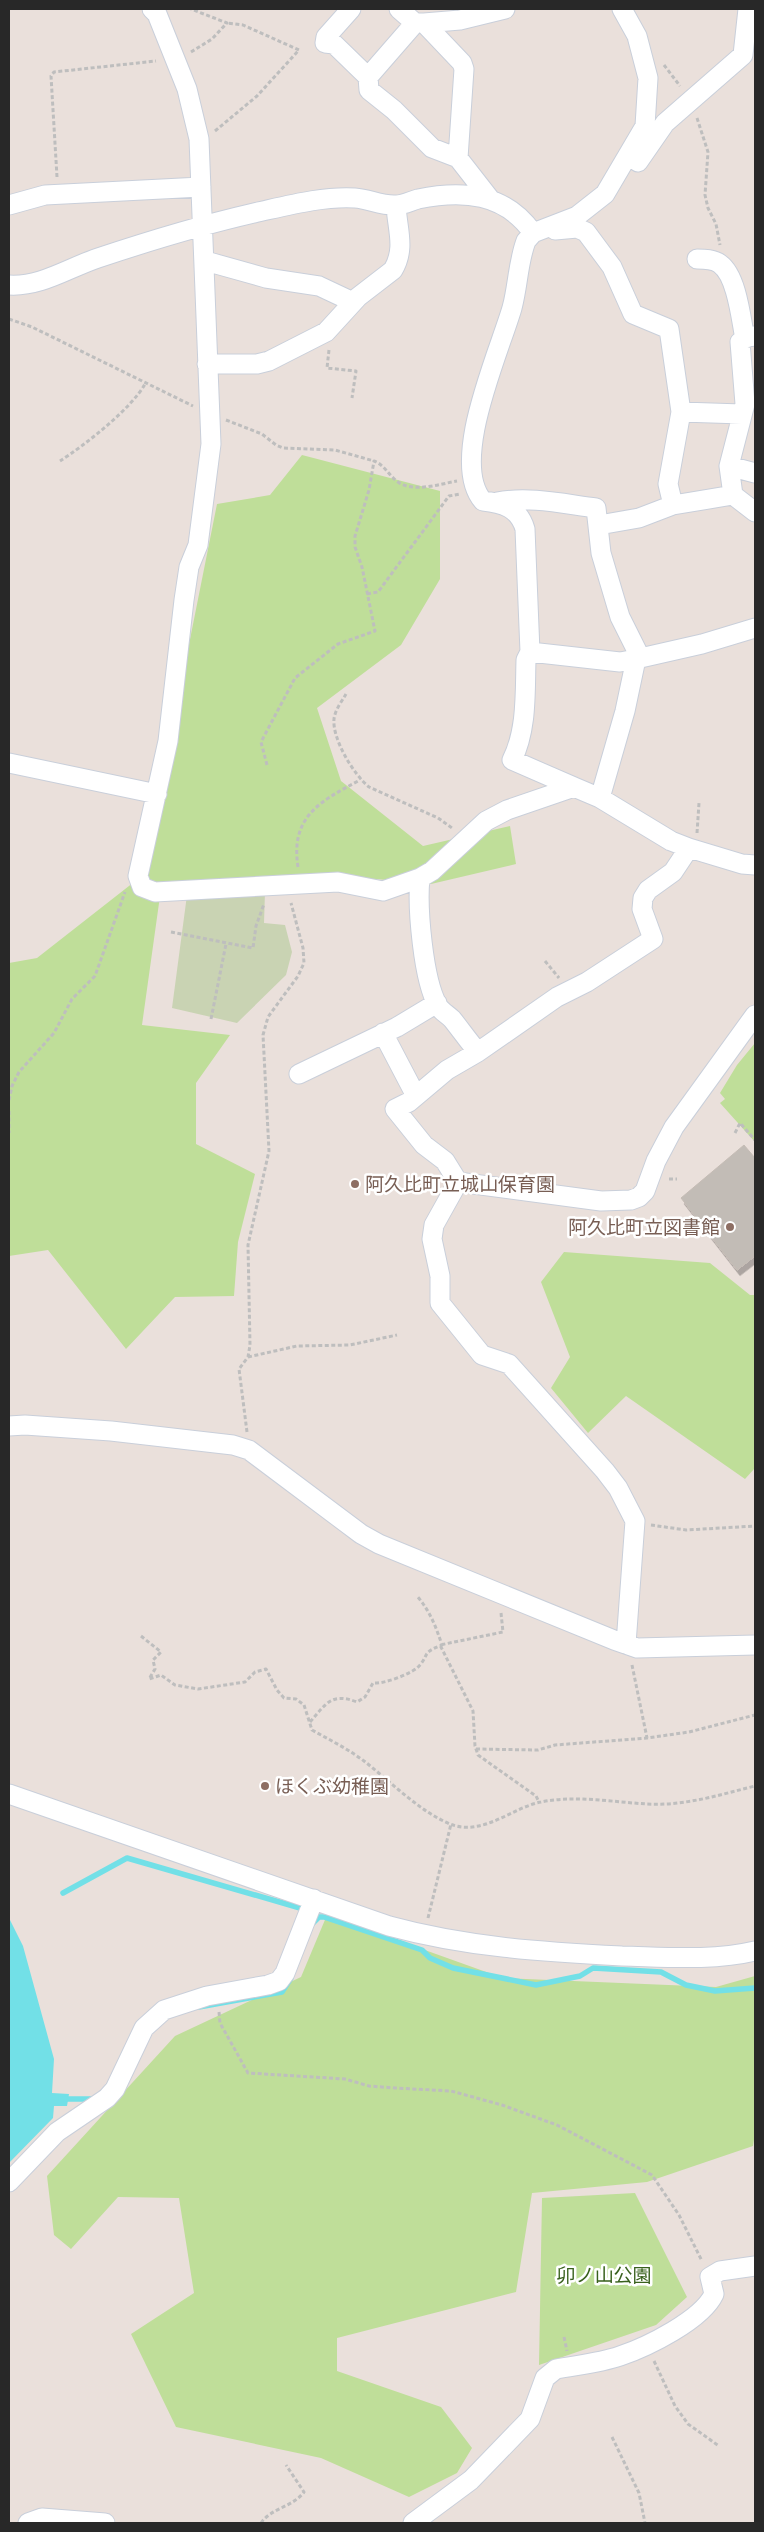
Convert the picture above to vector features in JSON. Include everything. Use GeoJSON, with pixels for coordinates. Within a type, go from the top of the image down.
{"type":"FeatureCollection","features":[{"type":"Feature","properties":{"kind":"street"},"geometry":{"type":"LineString","coordinates":[[152,9],[157,14],[187,90],[200,140],[211,444],[198,545],[189,567],[168,741],[138,876],[139,882],[145,890],[155,892],[263,887],[292,880],[338,882],[383,891],[420,878],[446,860],[486,821],[507,810],[574,788]]}},
{"type":"Feature","properties":{"kind":"street"},"geometry":{"type":"LineString","coordinates":[[349,9],[326,37],[325,43],[334,44],[368,77],[370,90],[394,110],[432,148],[458,158],[490,199]]}},
{"type":"Feature","properties":{"kind":"street"},"geometry":{"type":"LineString","coordinates":[[399,9],[419,23],[458,58],[464,69],[458,158]]}},
{"type":"Feature","properties":{"kind":"street"},"geometry":{"type":"LineString","coordinates":[[368,77],[419,23],[460,20],[505,9]]}},
{"type":"Feature","properties":{"kind":"street"},"geometry":{"type":"LineString","coordinates":[[605,194],[645,126],[648,103],[648,78],[637,36],[622,9]]}},
{"type":"Feature","properties":{"kind":"street"},"geometry":{"type":"LineString","coordinates":[[600,798],[625,711],[637,651],[620,617],[601,553],[596,508],[544,501],[510,499],[494,502],[483,501],[474,485],[470,450],[473,434],[512,306],[526,241],[536,232],[576,216],[626,176],[665,123],[743,55],[748,9]]}},
{"type":"Feature","properties":{"kind":"street"},"geometry":{"type":"LineString","coordinates":[[9,205],[45,195],[201,187]]}},
{"type":"Feature","properties":{"kind":"street"},"geometry":{"type":"LineString","coordinates":[[9,285],[33,284],[96,258],[254,213],[335,199],[356,198],[396,205],[418,199],[455,196],[490,199],[511,209],[536,232],[576,228],[586,232],[612,267],[633,314],[669,330],[681,412],[668,484],[673,505]]}},
{"type":"Feature","properties":{"kind":"street"},"geometry":{"type":"LineString","coordinates":[[207,364],[257,364],[269,360],[329,328],[353,302],[393,270],[397,264],[401,252],[401,240],[396,205]]}},
{"type":"Feature","properties":{"kind":"street"},"geometry":{"type":"LineString","coordinates":[[697,259],[719,263],[728,272],[750,337],[740,342],[745,383],[744,404],[729,466],[733,495],[755,512]]}},
{"type":"Feature","properties":{"kind":"street"},"geometry":{"type":"LineString","coordinates":[[204,263],[209,262],[266,278],[319,286],[353,302]]}},
{"type":"Feature","properties":{"kind":"street"},"geometry":{"type":"LineString","coordinates":[[681,412],[742,414]]}},
{"type":"Feature","properties":{"kind":"street"},"geometry":{"type":"LineString","coordinates":[[729,466],[755,473]]}},
{"type":"Feature","properties":{"kind":"street"},"geometry":{"type":"LineString","coordinates":[[599,525],[639,518],[673,505],[733,495]]}},
{"type":"Feature","properties":{"kind":"street"},"geometry":{"type":"LineString","coordinates":[[494,502],[518,512],[525,529],[530,652],[526,660],[524,713],[518,747],[512,760],[600,798],[671,841],[693,850],[742,864],[755,865]]}},
{"type":"Feature","properties":{"kind":"street"},"geometry":{"type":"LineString","coordinates":[[530,652],[620,662],[702,644],[755,628]]}},
{"type":"Feature","properties":{"kind":"street"},"geometry":{"type":"LineString","coordinates":[[9,762],[157,794]]}},
{"type":"Feature","properties":{"kind":"street"},"geometry":{"type":"LineString","coordinates":[[458,1182],[445,1161],[424,1145],[402,1121],[394,1109],[409,1102],[435,1078],[478,1052],[557,997],[586,982],[653,939],[642,909],[643,898],[648,890],[673,872],[693,850]]}},
{"type":"Feature","properties":{"kind":"street"},"geometry":{"type":"LineString","coordinates":[[420,878],[418,897],[428,974],[437,1003],[478,1052]]}},
{"type":"Feature","properties":{"kind":"street"},"geometry":{"type":"LineString","coordinates":[[299,1074],[301,1071],[383,1033],[437,1003]]}},
{"type":"Feature","properties":{"kind":"street"},"geometry":{"type":"LineString","coordinates":[[458,1182],[601,1201],[631,1200],[639,1197],[645,1191],[656,1161],[674,1127],[755,1015]]}},
{"type":"Feature","properties":{"kind":"street"},"geometry":{"type":"LineString","coordinates":[[383,1033],[416,1096]]}},
{"type":"Feature","properties":{"kind":"street"},"geometry":{"type":"LineString","coordinates":[[458,1182],[434,1224],[432,1239],[440,1276],[440,1302],[482,1355],[509,1364],[618,1488],[635,1521],[629,1645]]}},
{"type":"Feature","properties":{"kind":"street"},"geometry":{"type":"LineString","coordinates":[[9,1426],[25,1425],[111,1430],[234,1445],[249,1450],[360,1534],[379,1544],[629,1645],[637,1648],[755,1645]]}},
{"type":"Feature","properties":{"kind":"street"},"geometry":{"type":"LineString","coordinates":[[9,1794],[389,1926],[424,1936],[474,1945],[603,1955],[701,1956],[755,1951]]}},
{"type":"Feature","properties":{"kind":"street"},"geometry":{"type":"LineString","coordinates":[[9,2182],[56,2132],[107,2098],[115,2089],[144,2028],[164,2010],[207,1996],[268,1985],[279,1981],[285,1973],[314,1899]]}},
{"type":"Feature","properties":{"kind":"street"},"geometry":{"type":"LineString","coordinates":[[413,2523],[471,2480],[530,2419],[545,2378],[549,2373],[556,2369],[620,2356],[677,2330],[710,2304],[714,2294],[710,2277],[720,2271],[755,2266]]}},
{"type":"Feature","properties":{"kind":"street"},"geometry":{"type":"LineString","coordinates":[[28,2523],[42,2518],[105,2523]]}},
{"type":"Feature","properties":{"kind":"path"},"geometry":{"type":"LineString","coordinates":[[191,9],[228,23],[243,25],[299,50],[257,96],[204,140],[200,140]]}},
{"type":"Feature","properties":{"kind":"path"},"geometry":{"type":"LineString","coordinates":[[57,177],[51,76],[54,72],[174,59],[212,39],[228,23]]}},
{"type":"Feature","properties":{"kind":"path"},"geometry":{"type":"LineString","coordinates":[[658,57],[689,102],[706,141],[708,152],[705,195],[719,238],[719,263]]}},
{"type":"Feature","properties":{"kind":"path"},"geometry":{"type":"LineString","coordinates":[[329,328],[331,332],[327,368],[356,371],[352,398]]}},
{"type":"Feature","properties":{"kind":"path"},"geometry":{"type":"LineString","coordinates":[[60,461],[98,433],[140,393],[145,384]]}},
{"type":"Feature","properties":{"kind":"path"},"geometry":{"type":"LineString","coordinates":[[267,765],[261,742],[295,678],[338,644],[375,631],[355,547],[355,536],[369,490],[374,461],[380,463],[399,483],[419,487],[474,485]]}},
{"type":"Feature","properties":{"kind":"path"},"geometry":{"type":"LineString","coordinates":[[367,594],[378,592],[449,496],[474,485]]}},
{"type":"Feature","properties":{"kind":"path"},"geometry":{"type":"LineString","coordinates":[[346,694],[334,719],[335,728],[351,767],[360,780],[378,792],[438,818],[467,839]]}},
{"type":"Feature","properties":{"kind":"path"},"geometry":{"type":"LineString","coordinates":[[249,1450],[239,1369],[248,1357],[248,1245],[268,1151],[263,1035],[268,1017],[298,976],[304,963],[292,880],[296,841],[301,826],[308,814],[325,800],[360,780]]}},
{"type":"Feature","properties":{"kind":"path"},"geometry":{"type":"LineString","coordinates":[[693,850],[699,803]]}},
{"type":"Feature","properties":{"kind":"path"},"geometry":{"type":"LineString","coordinates":[[171,932],[253,948],[256,926],[263,909],[263,887]]}},
{"type":"Feature","properties":{"kind":"path"},"geometry":{"type":"LineString","coordinates":[[9,1100],[12,1086],[19,1072],[54,1033],[72,999],[95,976],[126,889]]}},
{"type":"Feature","properties":{"kind":"path"},"geometry":{"type":"LineString","coordinates":[[211,1020],[226,944]]}},
{"type":"Feature","properties":{"kind":"path"},"geometry":{"type":"LineString","coordinates":[[9,1111],[9,1133]]}},
{"type":"Feature","properties":{"kind":"path"},"geometry":{"type":"LineString","coordinates":[[735,1133],[740,1123],[755,1140]]}},
{"type":"Feature","properties":{"kind":"path"},"geometry":{"type":"LineString","coordinates":[[670,1179],[677,1179]]}},
{"type":"Feature","properties":{"kind":"path"},"geometry":{"type":"LineString","coordinates":[[248,1357],[297,1346],[350,1345],[397,1336]]}},
{"type":"Feature","properties":{"kind":"path"},"geometry":{"type":"LineString","coordinates":[[635,1521],[686,1530],[755,1526]]}},
{"type":"Feature","properties":{"kind":"path"},"geometry":{"type":"LineString","coordinates":[[310,1722],[331,1700],[342,1696],[356,1702],[365,1697],[373,1684],[382,1684],[417,1668],[428,1650],[442,1645],[503,1632],[500,1600],[502,1595]]}},
{"type":"Feature","properties":{"kind":"path"},"geometry":{"type":"LineString","coordinates":[[417,1596],[426,1606],[434,1622],[442,1645],[440,1645],[473,1712],[476,1749],[483,1760],[536,1796],[539,1802]]}},
{"type":"Feature","properties":{"kind":"path"},"geometry":{"type":"LineString","coordinates":[[141,1636],[161,1652],[153,1660],[154,1669],[149,1679],[161,1676],[175,1685],[198,1689],[245,1682],[255,1672],[266,1669],[284,1698],[296,1699],[304,1705],[312,1730],[355,1755],[423,1807],[451,1824],[469,1826],[496,1821],[539,1802],[612,1800],[647,1804],[678,1803],[701,1800],[755,1786]]}},
{"type":"Feature","properties":{"kind":"path"},"geometry":{"type":"LineString","coordinates":[[629,1645],[647,1738]]}},
{"type":"Feature","properties":{"kind":"path"},"geometry":{"type":"LineString","coordinates":[[476,1749],[538,1750],[555,1745],[647,1738],[689,1732],[755,1714]]}},
{"type":"Feature","properties":{"kind":"path"},"geometry":{"type":"LineString","coordinates":[[424,1936],[451,1824]]}},
{"type":"Feature","properties":{"kind":"path"},"geometry":{"type":"LineString","coordinates":[[218,2010],[220,2023],[248,2073],[345,2079],[369,2086],[452,2091],[502,2105],[557,2125],[648,2171],[679,2215],[710,2277]]}},
{"type":"Feature","properties":{"kind":"path"},"geometry":{"type":"LineString","coordinates":[[646,2344],[675,2406],[688,2424],[719,2446]]}},
{"type":"Feature","properties":{"kind":"path"},"geometry":{"type":"LineString","coordinates":[[612,2437],[639,2493],[645,2523]]}},
{"type":"Feature","properties":{"kind":"path"},"geometry":{"type":"LineString","coordinates":[[261,2523],[271,2513],[294,2502],[304,2492],[286,2465]]}},
{"type":"Feature","properties":{"kind":"green space"},"geometry":{"type":"Polygon","coordinates":[[[302,455],[440,491],[440,579],[401,645],[317,708],[341,781],[423,846],[510,826],[516,864],[431,884],[376,879],[329,892],[294,890],[160,896],[142,1025],[230,1035],[196,1083],[196,1144],[255,1174],[238,1242],[234,1296],[175,1297],[126,1349],[48,1250],[9,1256],[9,963],[37,958],[143,875],[217,504],[270,495],[302,455]]]}},
{"type":"Feature","properties":{"kind":"green space"},"geometry":{"type":"Polygon","coordinates":[[[265,892],[264,923],[285,925],[292,952],[286,975],[237,1023],[172,1008],[187,895],[265,892]]]}},
{"type":"Feature","properties":{"kind":"green space"},"geometry":{"type":"Polygon","coordinates":[[[755,1043],[755,1142],[720,1103],[725,1099],[720,1093],[737,1065],[755,1043]]]}},
{"type":"Feature","properties":{"kind":"green space"},"geometry":{"type":"Polygon","coordinates":[[[564,1252],[710,1263],[750,1295],[755,1295],[755,1468],[745,1479],[626,1396],[588,1433],[551,1388],[570,1357],[541,1282],[564,1252]]]}},
{"type":"Feature","properties":{"kind":"green space"},"geometry":{"type":"Polygon","coordinates":[[[327,1915],[503,1978],[716,1987],[755,1976],[755,2133],[753,2146],[647,2182],[532,2193],[516,2292],[337,2338],[337,2371],[441,2407],[472,2448],[457,2473],[409,2497],[321,2458],[176,2427],[131,2334],[194,2293],[179,2198],[118,2197],[71,2249],[54,2235],[47,2176],[175,2036],[301,1977],[327,1915]]]}},
{"type":"Feature","properties":{"kind":"green space","name":"卯ノ山公園"},"geometry":{"type":"Polygon","coordinates":[[[635,2193],[687,2297],[656,2325],[539,2365],[542,2198],[635,2193]]]}},
{"type":"Feature","properties":{"kind":"water"},"geometry":{"type":"Polygon","coordinates":[[[9,1918],[23,1946],[54,2059],[52,2093],[69,2094],[67,2106],[54,2106],[53,2118],[9,2163],[9,1918]]]}},
{"type":"Feature","properties":{"kind":"building","name":"阿久比町立図書館"},"geometry":{"type":"Polygon","coordinates":[[[744,1145],[755,1158],[755,1256],[737,1270],[681,1198],[744,1145]]]}},
{"type":"Feature","properties":{"kind":"waterway"},"geometry":{"type":"LineString","coordinates":[[63,1893],[127,1858],[300,1908]]}},
{"type":"Feature","properties":{"kind":"waterway"},"geometry":{"type":"LineString","coordinates":[[313,1923],[319,1917],[324,1917],[422,1950],[430,1958],[453,1968],[536,1985],[580,1976],[593,1968],[661,1972],[686,1985],[715,1991],[755,1988]]}},
{"type":"Feature","properties":{"kind":"waterway"},"geometry":{"type":"LineString","coordinates":[[199,2007],[282,1992],[291,1978]]}},
{"type":"Feature","properties":{"kind":"waterway"},"geometry":{"type":"LineString","coordinates":[[61,2099],[91,2099]]}},
{"type":"Feature","properties":{"kind":"place","name":"阿久比町立城山保育園"},"geometry":{"type":"Point","coordinates":[355,1184]}},
{"type":"Feature","properties":{"kind":"place","name":"阿久比町立図書館"},"geometry":{"type":"Point","coordinates":[730,1227]}},
{"type":"Feature","properties":{"kind":"place","name":"ほくぶ幼稚園"},"geometry":{"type":"Point","coordinates":[265,1786]}}]}
